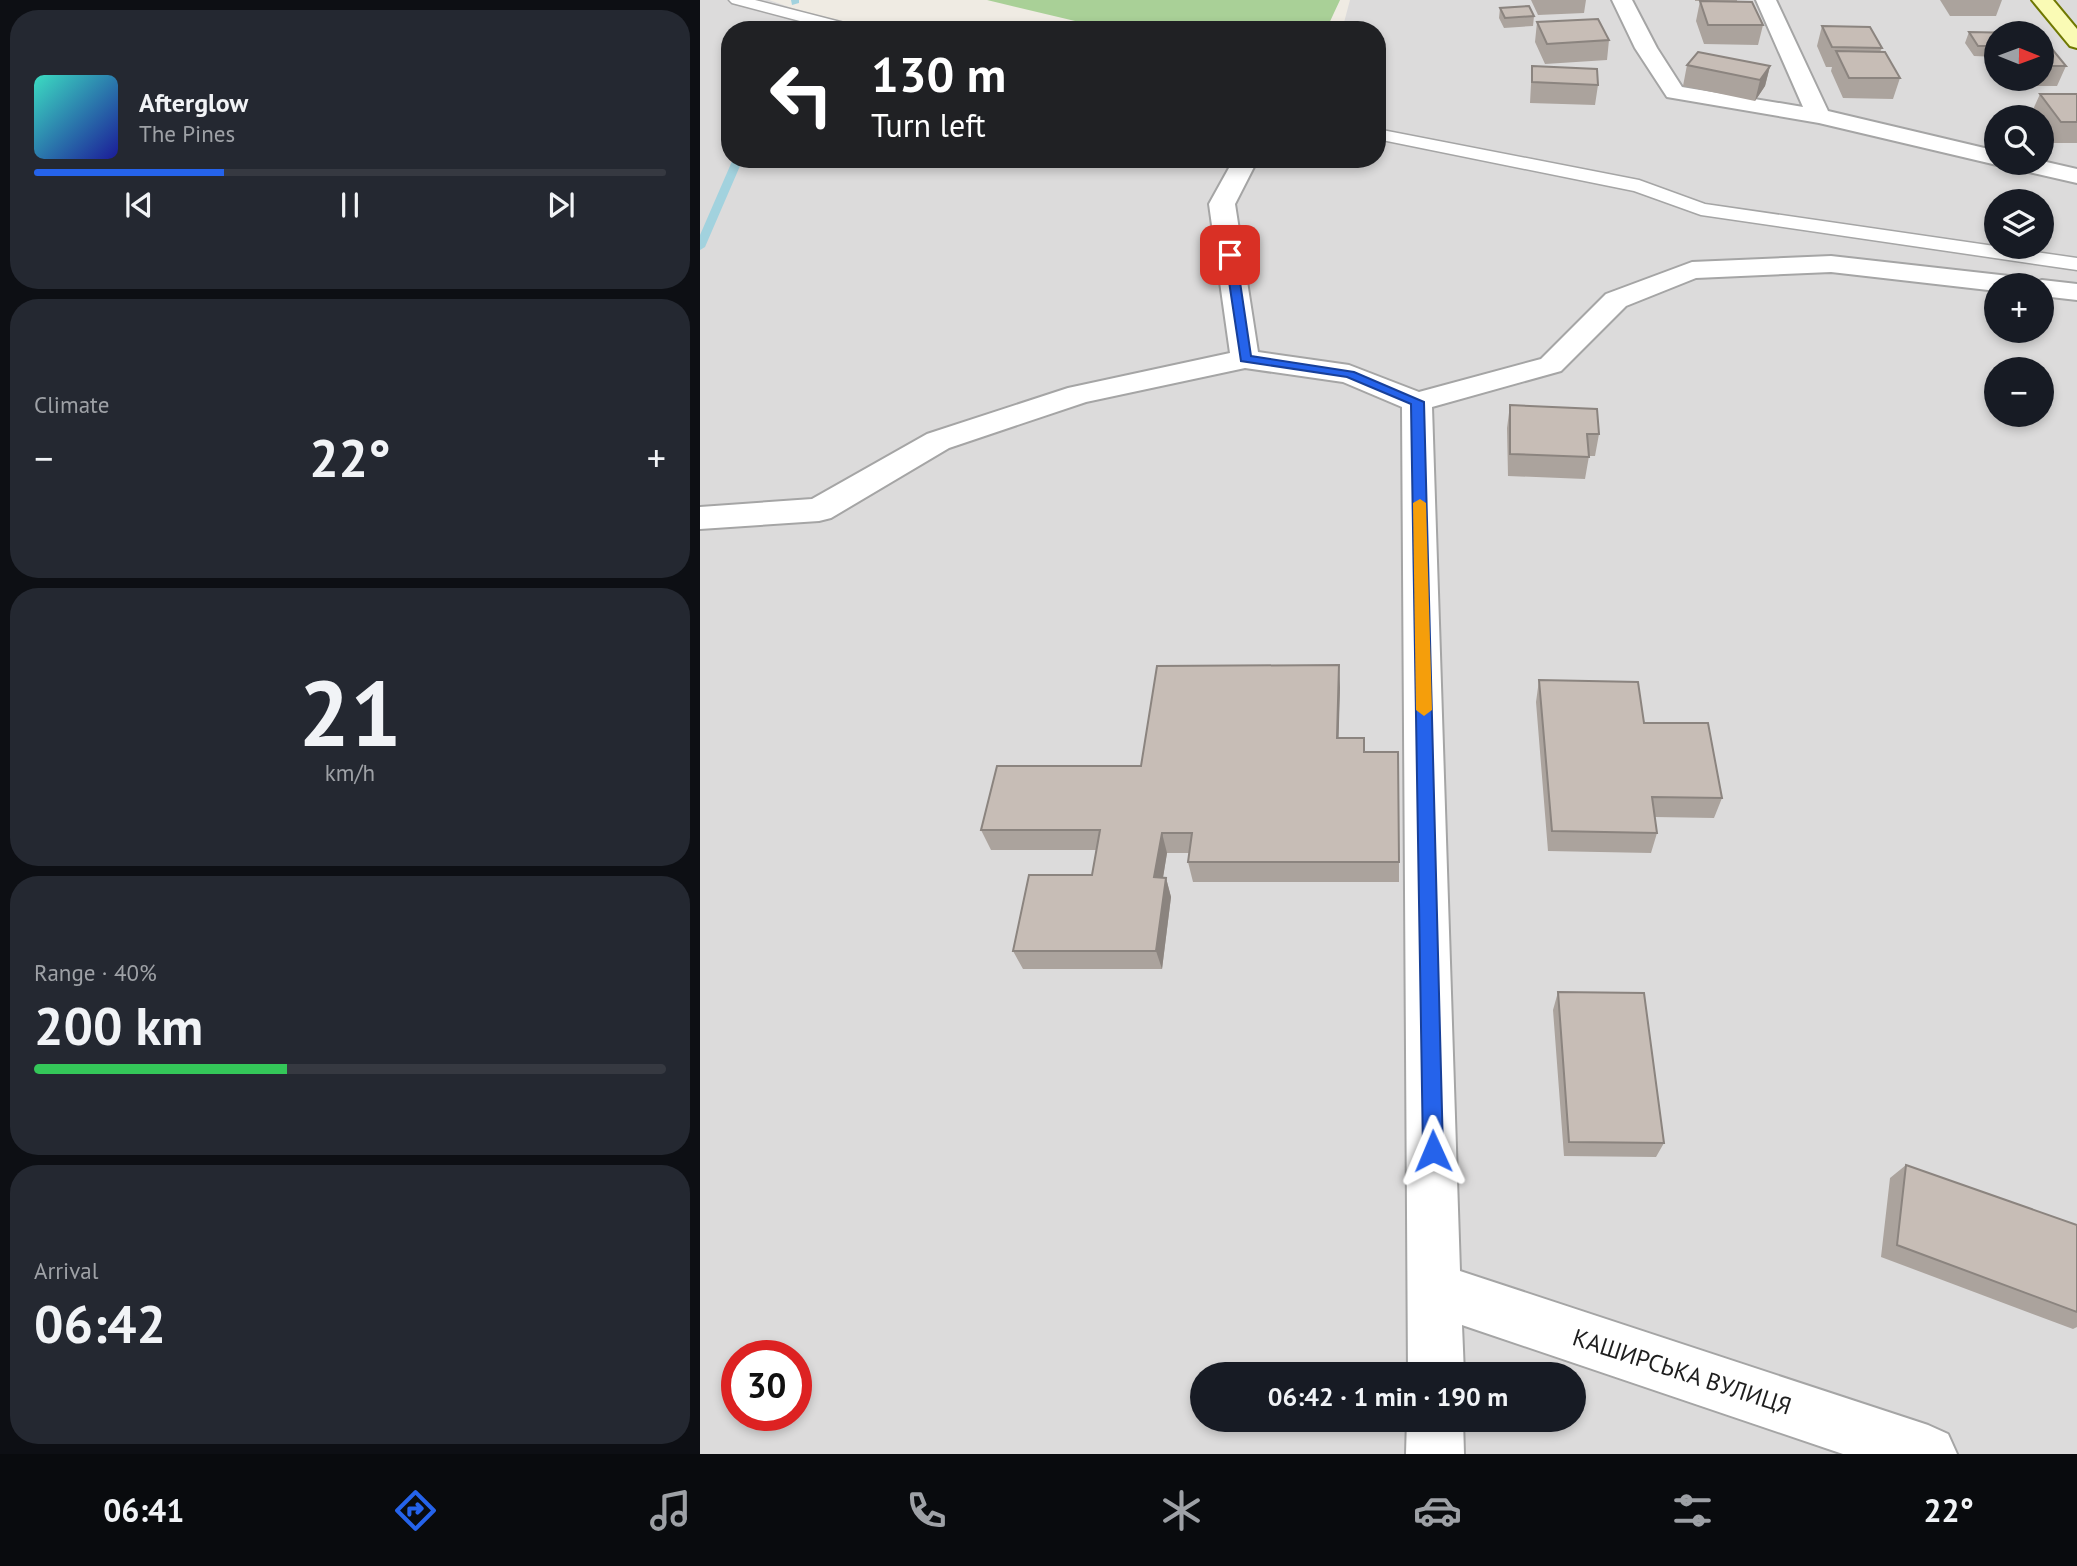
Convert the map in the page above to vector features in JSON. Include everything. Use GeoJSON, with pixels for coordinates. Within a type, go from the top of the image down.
{"type":"FeatureCollection","features":[{"type":"Feature","properties":{"kind":"main road"},"geometry":{"type":"LineString","coordinates":[[2042,0],[2077,42]]}},
{"type":"Feature","properties":{"kind":"street"},"geometry":{"type":"LineString","coordinates":[[1622,0],[1646,48],[1675,92],[1819,116],[1984,155]]}},
{"type":"Feature","properties":{"kind":"street"},"geometry":{"type":"LineString","coordinates":[[1766,0],[1819,116]]}},
{"type":"Feature","properties":{"kind":"street"},"geometry":{"type":"LineString","coordinates":[[1241,168],[1222,204],[1245,359]]}},
{"type":"Feature","properties":{"kind":"street"},"geometry":{"type":"LineString","coordinates":[[2054,171],[2077,176]]}},
{"type":"Feature","properties":{"kind":"street"},"geometry":{"type":"LineString","coordinates":[[700,518],[819,510],[938,440],[1079,394],[1245,359],[1349,374],[1417,402],[1551,365],[1616,300],[1692,270],[1831,264],[1984,281]]}},
{"type":"Feature","properties":{"kind":"street"},"geometry":{"type":"LineString","coordinates":[[2054,289],[2077,292]]}},
{"type":"Feature","properties":{"kind":"street"},"geometry":{"type":"LineString","coordinates":[[1417,402],[1436,1362]]}},
{"type":"Feature","properties":{"kind":"street","name":"КАШИРСЬКА ВУЛИЦЯ"},"geometry":{"type":"LineString","coordinates":[[1436,1290],[1928,1454]]}},
{"type":"Feature","properties":{"kind":"street"},"geometry":{"type":"LineString","coordinates":[[1435,1432],[1435,1454]]}},
{"type":"Feature","properties":{"kind":"lane"},"geometry":{"type":"LineString","coordinates":[[737,0],[819,21]]}},
{"type":"Feature","properties":{"kind":"lane"},"geometry":{"type":"LineString","coordinates":[[1386,136],[1639,186],[1702,209],[2077,264]]}},
{"type":"Feature","properties":{"kind":"shaded area"},"geometry":{"type":"Polygon","coordinates":[[[700,0],[769,0],[829,21],[721,21],[721,168],[1386,168],[1386,21],[1344,21],[1350,0],[2077,0],[2077,1454],[700,1454],[700,0]]]}},
{"type":"Feature","properties":{"kind":"green space"},"geometry":{"type":"Polygon","coordinates":[[[987,0],[1340,0],[1330,21],[1075,21],[987,0]]]}},
{"type":"Feature","properties":{"kind":"building"},"geometry":{"type":"Polygon","coordinates":[[[1700,1],[1752,2],[1763,25],[1708,25],[1700,1]]]}},
{"type":"Feature","properties":{"kind":"building"},"geometry":{"type":"Polygon","coordinates":[[[1529,6],[1534,16],[1505,18],[1500,8],[1529,6]]]}},
{"type":"Feature","properties":{"kind":"building"},"geometry":{"type":"Polygon","coordinates":[[[1598,19],[1609,40],[1547,44],[1537,22],[1598,19]]]}},
{"type":"Feature","properties":{"kind":"building"},"geometry":{"type":"Polygon","coordinates":[[[1822,26],[1870,27],[1882,48],[1832,47],[1822,26]]]}},
{"type":"Feature","properties":{"kind":"building"},"geometry":{"type":"Polygon","coordinates":[[[1969,32],[1984,32],[1984,46],[1978,46],[1969,32]]]}},
{"type":"Feature","properties":{"kind":"building"},"geometry":{"type":"Polygon","coordinates":[[[1836,51],[1885,52],[1900,78],[1849,78],[1836,51]]]}},
{"type":"Feature","properties":{"kind":"building"},"geometry":{"type":"Polygon","coordinates":[[[2054,51],[2066,66],[2054,66],[2054,51]]]}},
{"type":"Feature","properties":{"kind":"building"},"geometry":{"type":"Polygon","coordinates":[[[1698,52],[1770,66],[1760,80],[1687,65],[1698,52]]]}},
{"type":"Feature","properties":{"kind":"building"},"geometry":{"type":"Polygon","coordinates":[[[1532,66],[1597,69],[1598,85],[1532,82],[1532,66]]]}},
{"type":"Feature","properties":{"kind":"building"},"geometry":{"type":"Polygon","coordinates":[[[2040,94],[2077,94],[2077,122],[2061,122],[2054,113],[2054,105],[2048,105],[2040,94]]]}},
{"type":"Feature","properties":{"kind":"building"},"geometry":{"type":"Polygon","coordinates":[[[1510,405],[1597,409],[1599,434],[1587,434],[1589,457],[1510,454],[1510,405]]]}},
{"type":"Feature","properties":{"kind":"building"},"geometry":{"type":"Polygon","coordinates":[[[1339,665],[1337,738],[1364,738],[1364,752],[1398,752],[1399,862],[1188,862],[1192,833],[1162,833],[1154,877],[1166,878],[1156,951],[1013,951],[1029,875],[1092,875],[1100,830],[981,830],[997,766],[1141,766],[1157,666],[1339,665]]]}},
{"type":"Feature","properties":{"kind":"building"},"geometry":{"type":"Polygon","coordinates":[[[1539,680],[1638,682],[1644,723],[1708,723],[1722,798],[1652,797],[1657,833],[1552,831],[1539,680]]]}},
{"type":"Feature","properties":{"kind":"building"},"geometry":{"type":"Polygon","coordinates":[[[1558,992],[1644,993],[1664,1143],[1569,1142],[1558,992]]]}},
{"type":"Feature","properties":{"kind":"building"},"geometry":{"type":"Polygon","coordinates":[[[1906,1165],[2077,1225],[2077,1312],[1897,1245],[1906,1165]]]}},
{"type":"Feature","properties":{"kind":"waterway"},"geometry":{"type":"LineString","coordinates":[[700,247],[734,168]]}},
{"type":"Feature","properties":{"kind":"slow traffic"},"geometry":{"type":"LineString","coordinates":[[1420,503],[1424,710]]}},
{"type":"Feature","properties":{"kind":"route"},"geometry":{"type":"LineString","coordinates":[[1230,255],[1245,359],[1349,374],[1417,402],[1433,1151]]}}]}
